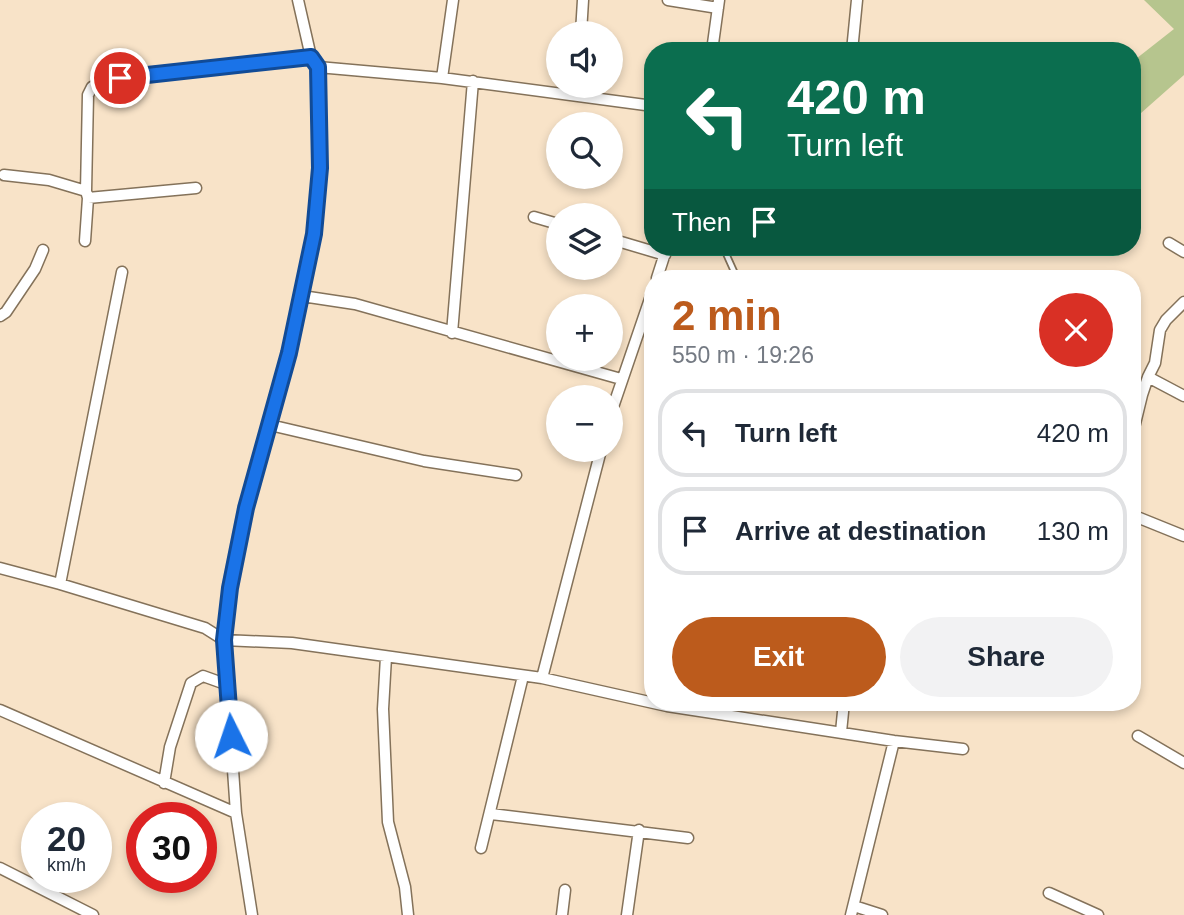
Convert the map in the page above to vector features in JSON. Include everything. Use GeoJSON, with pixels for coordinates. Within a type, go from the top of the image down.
{"type":"FeatureCollection","features":[{"type":"Feature","properties":{"kind":"street"},"geometry":{"type":"LineString","coordinates":[[252,915],[236,813],[224,640],[236,549],[302,296],[314,234],[319,188],[318,67],[311,57],[298,0]]}},
{"type":"Feature","properties":{"kind":"street"},"geometry":{"type":"LineString","coordinates":[[442,78],[453,0]]}},
{"type":"Feature","properties":{"kind":"street"},"geometry":{"type":"LineString","coordinates":[[582,21],[583,0]]}},
{"type":"Feature","properties":{"kind":"street"},"geometry":{"type":"LineString","coordinates":[[668,0],[718,4],[713,42]]}},
{"type":"Feature","properties":{"kind":"street"},"geometry":{"type":"LineString","coordinates":[[853,42],[857,0]]}},
{"type":"Feature","properties":{"kind":"street"},"geometry":{"type":"LineString","coordinates":[[85,241],[88,95],[92,88],[101,82],[138,74],[311,57]]}},
{"type":"Feature","properties":{"kind":"street"},"geometry":{"type":"LineString","coordinates":[[318,67],[546,88]]}},
{"type":"Feature","properties":{"kind":"street"},"geometry":{"type":"LineString","coordinates":[[452,333],[473,81]]}},
{"type":"Feature","properties":{"kind":"street"},"geometry":{"type":"LineString","coordinates":[[612,98],[644,104]]}},
{"type":"Feature","properties":{"kind":"street"},"geometry":{"type":"LineString","coordinates":[[4,175],[49,180],[87,194],[196,188]]}},
{"type":"Feature","properties":{"kind":"street"},"geometry":{"type":"LineString","coordinates":[[534,217],[546,220]]}},
{"type":"Feature","properties":{"kind":"street"},"geometry":{"type":"LineString","coordinates":[[623,242],[644,246]]}},
{"type":"Feature","properties":{"kind":"street"},"geometry":{"type":"LineString","coordinates":[[1169,243],[1184,252]]}},
{"type":"Feature","properties":{"kind":"street"},"geometry":{"type":"LineString","coordinates":[[0,316],[6,312],[43,250]]}},
{"type":"Feature","properties":{"kind":"street"},"geometry":{"type":"LineString","coordinates":[[61,584],[122,272]]}},
{"type":"Feature","properties":{"kind":"street"},"geometry":{"type":"LineString","coordinates":[[302,296],[355,304],[621,379]]}},
{"type":"Feature","properties":{"kind":"street"},"geometry":{"type":"LineString","coordinates":[[1141,403],[1155,363],[1160,330],[1184,302]]}},
{"type":"Feature","properties":{"kind":"street"},"geometry":{"type":"LineString","coordinates":[[619,385],[644,329]]}},
{"type":"Feature","properties":{"kind":"street"},"geometry":{"type":"LineString","coordinates":[[1148,377],[1184,396]]}},
{"type":"Feature","properties":{"kind":"street"},"geometry":{"type":"LineString","coordinates":[[270,425],[424,461],[516,475]]}},
{"type":"Feature","properties":{"kind":"street"},"geometry":{"type":"LineString","coordinates":[[542,678],[598,462]]}},
{"type":"Feature","properties":{"kind":"street"},"geometry":{"type":"LineString","coordinates":[[1141,519],[1184,536]]}},
{"type":"Feature","properties":{"kind":"street"},"geometry":{"type":"LineString","coordinates":[[0,568],[205,628],[224,640],[292,643],[542,678],[644,699]]}},
{"type":"Feature","properties":{"kind":"street"},"geometry":{"type":"LineString","coordinates":[[386,657],[383,709],[388,822],[405,887],[408,915]]}},
{"type":"Feature","properties":{"kind":"street"},"geometry":{"type":"LineString","coordinates":[[164,783],[170,747],[191,683],[203,676],[228,685]]}},
{"type":"Feature","properties":{"kind":"street"},"geometry":{"type":"LineString","coordinates":[[481,848],[523,676]]}},
{"type":"Feature","properties":{"kind":"street"},"geometry":{"type":"LineString","coordinates":[[0,710],[236,813]]}},
{"type":"Feature","properties":{"kind":"street"},"geometry":{"type":"LineString","coordinates":[[711,711],[894,741],[963,749]]}},
{"type":"Feature","properties":{"kind":"street"},"geometry":{"type":"LineString","coordinates":[[841,732],[843,711]]}},
{"type":"Feature","properties":{"kind":"street"},"geometry":{"type":"LineString","coordinates":[[1138,736],[1184,763]]}},
{"type":"Feature","properties":{"kind":"street"},"geometry":{"type":"LineString","coordinates":[[882,915],[853,911],[894,741]]}},
{"type":"Feature","properties":{"kind":"street"},"geometry":{"type":"LineString","coordinates":[[491,814],[688,838]]}},
{"type":"Feature","properties":{"kind":"street"},"geometry":{"type":"LineString","coordinates":[[627,915],[639,830]]}},
{"type":"Feature","properties":{"kind":"street"},"geometry":{"type":"LineString","coordinates":[[0,868],[93,915]]}},
{"type":"Feature","properties":{"kind":"street"},"geometry":{"type":"LineString","coordinates":[[562,915],[565,890]]}},
{"type":"Feature","properties":{"kind":"street"},"geometry":{"type":"LineString","coordinates":[[1049,893],[1098,915]]}},
{"type":"Feature","properties":{"kind":"green space"},"geometry":{"type":"Polygon","coordinates":[[[1144,0],[1184,0],[1184,75],[1141,113],[1141,55],[1174,29],[1144,0]]]}},
{"type":"Feature","properties":{"kind":"route"},"geometry":{"type":"LineString","coordinates":[[120,78],[311,57],[318,67],[320,168],[314,234],[289,353],[236,549],[230,588],[224,640],[231,736]]}}]}
